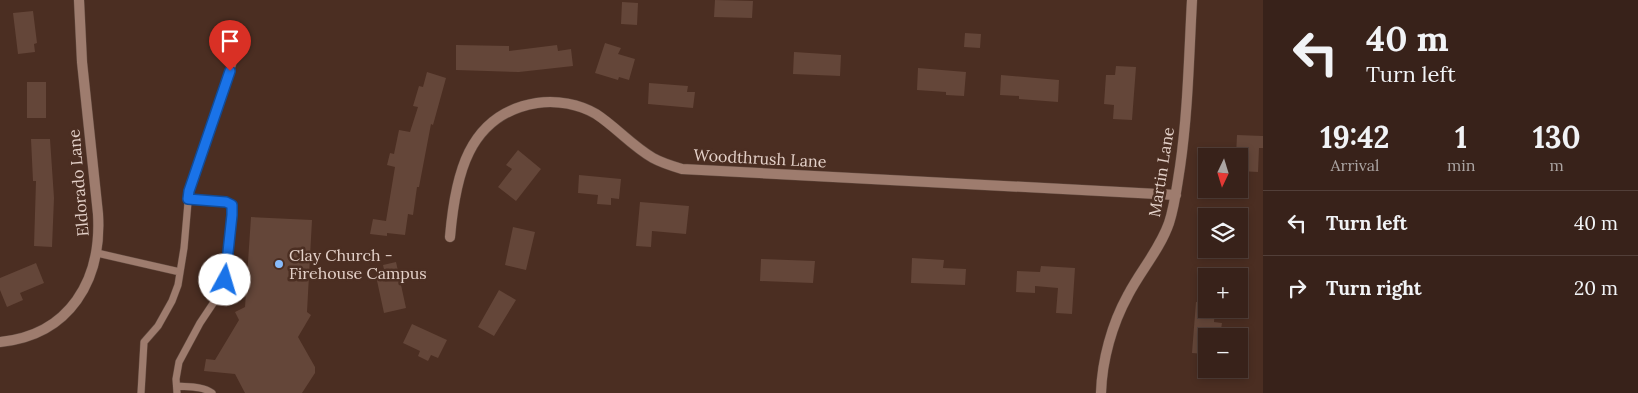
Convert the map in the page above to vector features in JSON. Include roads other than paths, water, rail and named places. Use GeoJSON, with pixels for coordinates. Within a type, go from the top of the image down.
{"type":"FeatureCollection","features":[{"type":"Feature","properties":{"kind":"street","name":"Eldorado Lane"},"geometry":{"type":"LineString","coordinates":[[0,342],[13,341],[43,330],[67,312],[80,296],[88,281],[97,253],[99,222],[82,62],[80,0]]}},
{"type":"Feature","properties":{"kind":"street","name":"Martin Lane"},"geometry":{"type":"LineString","coordinates":[[1101,393],[1105,358],[1118,316],[1127,296],[1162,240],[1170,221],[1184,140],[1192,0]]}},
{"type":"Feature","properties":{"kind":"street","name":"Woodthrush Lane"},"geometry":{"type":"LineString","coordinates":[[450,237],[455,194],[461,171],[470,149],[478,136],[490,124],[507,112],[543,102],[578,106],[595,114],[653,158],[682,169],[1176,195]]}},
{"type":"Feature","properties":{"kind":"lane"},"geometry":{"type":"LineString","coordinates":[[141,393],[144,342],[158,326],[172,301],[178,285],[184,248],[189,191],[236,54]]}},
{"type":"Feature","properties":{"kind":"lane"},"geometry":{"type":"LineString","coordinates":[[188,199],[226,202],[232,205],[225,280],[220,293],[200,323],[179,362],[177,390],[200,388],[210,390],[212,393]]}},
{"type":"Feature","properties":{"kind":"lane"},"geometry":{"type":"LineString","coordinates":[[97,253],[180,272]]}},
{"type":"Feature","properties":{"kind":"place","name":"Clay Church - Firehouse Campus"},"geometry":{"type":"Point","coordinates":[279,264]}}]}
